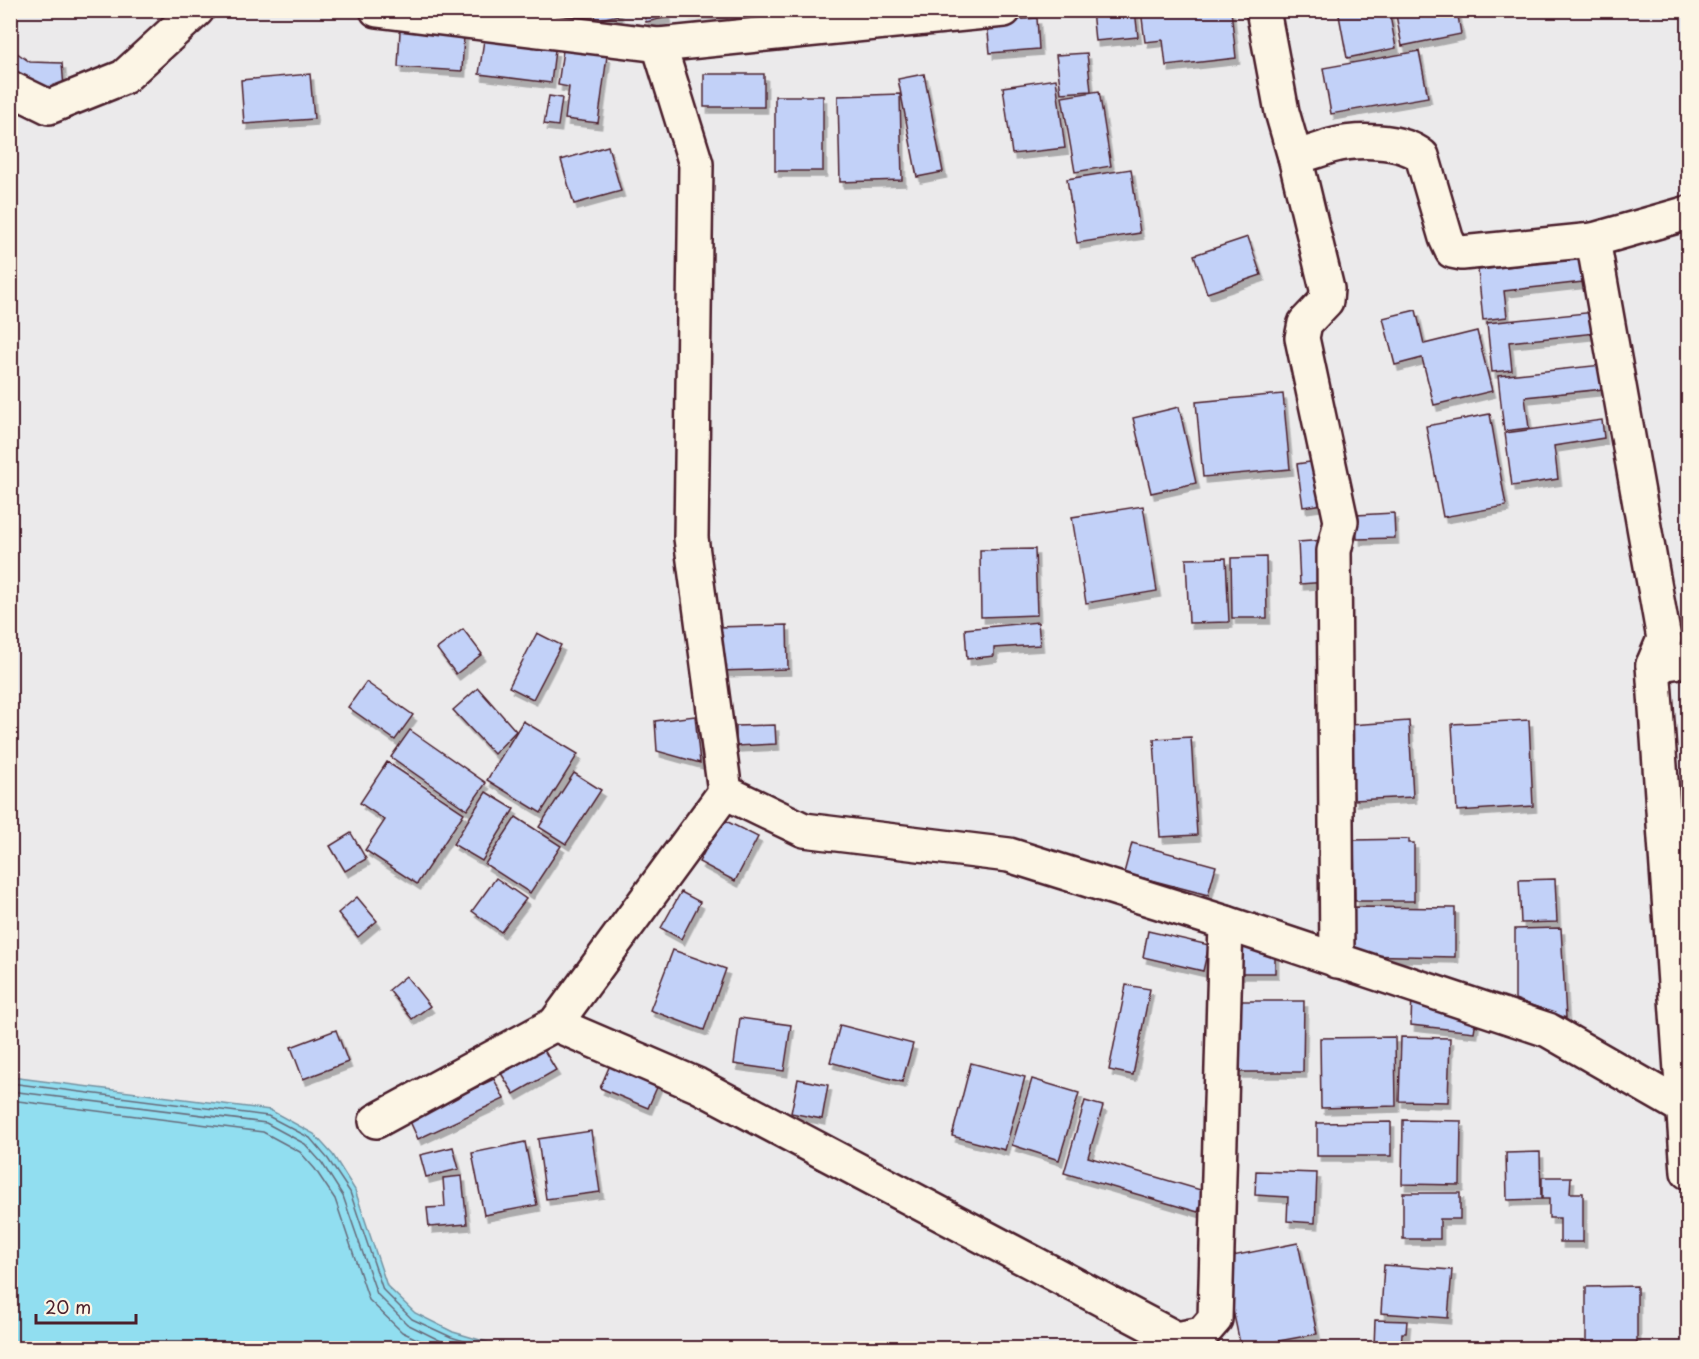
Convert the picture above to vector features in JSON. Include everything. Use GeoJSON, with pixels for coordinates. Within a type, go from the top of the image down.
{"type":"FeatureCollection","features":[{"type":"Feature","properties":{"kind":"street"},"geometry":{"type":"LineString","coordinates":[[10,88],[49,107],[124,77],[196,10]]}},
{"type":"Feature","properties":{"kind":"street"},"geometry":{"type":"LineString","coordinates":[[377,10],[659,45],[1004,10]]}},
{"type":"Feature","properties":{"kind":"street"},"geometry":{"type":"LineString","coordinates":[[1263,10],[1282,112],[1327,289],[1326,301],[1305,323],[1302,338],[1341,521],[1334,551],[1337,961]]}},
{"type":"Feature","properties":{"kind":"street"},"geometry":{"type":"LineString","coordinates":[[376,1121],[555,1024],[725,792],[691,538],[696,164],[659,45]]}},
{"type":"Feature","properties":{"kind":"street"},"geometry":{"type":"LineString","coordinates":[[1295,157],[1332,146],[1368,141],[1412,148],[1422,156],[1446,238],[1452,251],[1462,253],[1593,240],[1689,213]]}},
{"type":"Feature","properties":{"kind":"street"},"geometry":{"type":"LineString","coordinates":[[1593,240],[1664,639],[1653,665],[1689,1172]]}},
{"type":"Feature","properties":{"kind":"street"},"geometry":{"type":"LineString","coordinates":[[1653,665],[1689,660]]}},
{"type":"Feature","properties":{"kind":"street"},"geometry":{"type":"LineString","coordinates":[[725,792],[804,830],[1009,855],[1226,924],[1548,1030],[1686,1108]]}},
{"type":"Feature","properties":{"kind":"street"},"geometry":{"type":"LineString","coordinates":[[555,1024],[697,1085],[1177,1339],[1202,1334],[1215,1320],[1226,924]]}},
{"type":"Feature","properties":{"kind":"water"},"geometry":{"type":"Polygon","coordinates":[[[11,1077],[270,1110],[314,1134],[333,1155],[355,1190],[387,1286],[415,1313],[453,1332],[507,1348],[11,1348],[11,1077]]]}},
{"type":"Feature","properties":{"kind":"building"},"geometry":{"type":"Polygon","coordinates":[[[594,10],[618,10],[619,15],[596,20],[594,10]]]}},
{"type":"Feature","properties":{"kind":"building"},"geometry":{"type":"Polygon","coordinates":[[[643,10],[666,10],[668,17],[646,22],[643,10]]]}},
{"type":"Feature","properties":{"kind":"building"},"geometry":{"type":"Polygon","coordinates":[[[687,10],[724,10],[724,13],[687,13],[687,10]]]}},
{"type":"Feature","properties":{"kind":"building"},"geometry":{"type":"Polygon","coordinates":[[[1092,10],[1135,10],[1138,37],[1095,41],[1092,10]]]}},
{"type":"Feature","properties":{"kind":"building"},"geometry":{"type":"Polygon","coordinates":[[[1141,10],[1231,10],[1236,58],[1166,66],[1163,40],[1145,42],[1141,10]]]}},
{"type":"Feature","properties":{"kind":"building"},"geometry":{"type":"Polygon","coordinates":[[[1338,10],[1389,10],[1396,48],[1347,58],[1338,10]]]}},
{"type":"Feature","properties":{"kind":"building"},"geometry":{"type":"Polygon","coordinates":[[[1395,10],[1457,10],[1461,34],[1402,46],[1395,10]]]}},
{"type":"Feature","properties":{"kind":"building"},"geometry":{"type":"Polygon","coordinates":[[[1037,18],[1039,49],[990,53],[987,22],[1037,18]]]}},
{"type":"Feature","properties":{"kind":"building"},"geometry":{"type":"Polygon","coordinates":[[[400,31],[464,34],[462,71],[398,67],[400,31]]]}},
{"type":"Feature","properties":{"kind":"building"},"geometry":{"type":"Polygon","coordinates":[[[484,40],[555,50],[551,83],[479,74],[484,40]]]}},
{"type":"Feature","properties":{"kind":"building"},"geometry":{"type":"Polygon","coordinates":[[[10,48],[30,62],[62,63],[64,88],[18,89],[10,84],[10,48]]]}},
{"type":"Feature","properties":{"kind":"building"},"geometry":{"type":"Polygon","coordinates":[[[563,50],[607,56],[598,123],[565,119],[569,87],[558,85],[563,50]]]}},
{"type":"Feature","properties":{"kind":"building"},"geometry":{"type":"Polygon","coordinates":[[[1419,51],[1428,97],[1331,114],[1323,68],[1419,51]]]}},
{"type":"Feature","properties":{"kind":"building"},"geometry":{"type":"Polygon","coordinates":[[[1087,53],[1091,91],[1061,93],[1056,55],[1087,53]]]}},
{"type":"Feature","properties":{"kind":"building"},"geometry":{"type":"Polygon","coordinates":[[[310,74],[314,119],[244,124],[241,80],[310,74]]]}},
{"type":"Feature","properties":{"kind":"building"},"geometry":{"type":"Polygon","coordinates":[[[704,74],[764,74],[764,107],[704,107],[704,74]]]}},
{"type":"Feature","properties":{"kind":"building"},"geometry":{"type":"Polygon","coordinates":[[[924,74],[943,172],[917,177],[898,79],[924,74]]]}},
{"type":"Feature","properties":{"kind":"building"},"geometry":{"type":"Polygon","coordinates":[[[1056,79],[1065,148],[1012,154],[1003,87],[1056,79]]]}},
{"type":"Feature","properties":{"kind":"building"},"geometry":{"type":"Polygon","coordinates":[[[1099,91],[1111,166],[1075,172],[1062,97],[1099,91]]]}},
{"type":"Feature","properties":{"kind":"building"},"geometry":{"type":"Polygon","coordinates":[[[900,94],[902,180],[840,182],[838,96],[900,94]]]}},
{"type":"Feature","properties":{"kind":"building"},"geometry":{"type":"Polygon","coordinates":[[[549,96],[562,98],[558,126],[544,124],[549,96]]]}},
{"type":"Feature","properties":{"kind":"building"},"geometry":{"type":"Polygon","coordinates":[[[775,96],[823,96],[823,171],[775,171],[775,96]]]}},
{"type":"Feature","properties":{"kind":"building"},"geometry":{"type":"Polygon","coordinates":[[[608,146],[621,191],[574,204],[561,160],[608,146]]]}},
{"type":"Feature","properties":{"kind":"building"},"geometry":{"type":"Polygon","coordinates":[[[1131,169],[1140,233],[1077,243],[1067,179],[1131,169]]]}},
{"type":"Feature","properties":{"kind":"building"},"geometry":{"type":"Polygon","coordinates":[[[1248,237],[1261,275],[1207,293],[1194,255],[1248,237]]]}},
{"type":"Feature","properties":{"kind":"building"},"geometry":{"type":"Polygon","coordinates":[[[1590,258],[1592,281],[1504,291],[1507,317],[1483,320],[1478,270],[1590,258]]]}},
{"type":"Feature","properties":{"kind":"building"},"geometry":{"type":"Polygon","coordinates":[[[1416,310],[1424,344],[1477,331],[1492,391],[1434,405],[1422,358],[1395,365],[1383,318],[1416,310]]]}},
{"type":"Feature","properties":{"kind":"building"},"geometry":{"type":"Polygon","coordinates":[[[1595,312],[1596,333],[1509,342],[1512,370],[1492,372],[1487,323],[1595,312]]]}},
{"type":"Feature","properties":{"kind":"building"},"geometry":{"type":"Polygon","coordinates":[[[1602,365],[1604,389],[1525,397],[1529,428],[1504,431],[1498,376],[1602,365]]]}},
{"type":"Feature","properties":{"kind":"building"},"geometry":{"type":"Polygon","coordinates":[[[1283,394],[1290,469],[1203,477],[1196,402],[1283,394]]]}},
{"type":"Feature","properties":{"kind":"building"},"geometry":{"type":"Polygon","coordinates":[[[1179,407],[1196,483],[1151,493],[1133,418],[1179,407]]]}},
{"type":"Feature","properties":{"kind":"building"},"geometry":{"type":"Polygon","coordinates":[[[1490,414],[1506,506],[1443,517],[1426,426],[1490,414]]]}},
{"type":"Feature","properties":{"kind":"building"},"geometry":{"type":"Polygon","coordinates":[[[1602,420],[1604,438],[1554,446],[1558,479],[1512,486],[1505,433],[1602,420]]]}},
{"type":"Feature","properties":{"kind":"building"},"geometry":{"type":"Polygon","coordinates":[[[1323,460],[1330,503],[1303,507],[1297,464],[1323,460]]]}},
{"type":"Feature","properties":{"kind":"building"},"geometry":{"type":"Polygon","coordinates":[[[1143,506],[1157,591],[1086,603],[1072,517],[1143,506]]]}},
{"type":"Feature","properties":{"kind":"building"},"geometry":{"type":"Polygon","coordinates":[[[1394,513],[1395,538],[1357,539],[1356,515],[1394,513]]]}},
{"type":"Feature","properties":{"kind":"building"},"geometry":{"type":"Polygon","coordinates":[[[1325,540],[1327,582],[1300,584],[1298,542],[1325,540]]]}},
{"type":"Feature","properties":{"kind":"building"},"geometry":{"type":"Polygon","coordinates":[[[1035,549],[1037,615],[981,617],[980,550],[1035,549]]]}},
{"type":"Feature","properties":{"kind":"building"},"geometry":{"type":"Polygon","coordinates":[[[1266,557],[1267,618],[1232,618],[1231,558],[1266,557]]]}},
{"type":"Feature","properties":{"kind":"building"},"geometry":{"type":"Polygon","coordinates":[[[1226,558],[1229,622],[1189,623],[1186,559],[1226,558]]]}},
{"type":"Feature","properties":{"kind":"building"},"geometry":{"type":"Polygon","coordinates":[[[1038,622],[1040,645],[994,648],[994,656],[967,659],[965,629],[1038,622]]]}},
{"type":"Feature","properties":{"kind":"building"},"geometry":{"type":"Polygon","coordinates":[[[787,625],[788,669],[719,671],[717,627],[787,625]]]}},
{"type":"Feature","properties":{"kind":"building"},"geometry":{"type":"Polygon","coordinates":[[[463,629],[482,654],[456,674],[437,649],[463,629]]]}},
{"type":"Feature","properties":{"kind":"building"},"geometry":{"type":"Polygon","coordinates":[[[537,633],[561,645],[533,699],[509,687],[537,633]]]}},
{"type":"Feature","properties":{"kind":"building"},"geometry":{"type":"Polygon","coordinates":[[[366,682],[413,715],[395,740],[348,707],[366,682]]]}},
{"type":"Feature","properties":{"kind":"building"},"geometry":{"type":"Polygon","coordinates":[[[478,688],[516,731],[494,754],[453,710],[478,688]]]}},
{"type":"Feature","properties":{"kind":"building"},"geometry":{"type":"Polygon","coordinates":[[[695,716],[700,763],[657,751],[655,721],[695,716]]]}},
{"type":"Feature","properties":{"kind":"building"},"geometry":{"type":"Polygon","coordinates":[[[1529,720],[1533,806],[1457,811],[1452,724],[1529,720]]]}},
{"type":"Feature","properties":{"kind":"building"},"geometry":{"type":"Polygon","coordinates":[[[523,721],[578,754],[541,813],[487,780],[523,721]]]}},
{"type":"Feature","properties":{"kind":"building"},"geometry":{"type":"Polygon","coordinates":[[[1409,721],[1413,797],[1354,800],[1350,725],[1409,721]]]}},
{"type":"Feature","properties":{"kind":"building"},"geometry":{"type":"Polygon","coordinates":[[[775,725],[776,744],[736,746],[736,726],[775,725]]]}},
{"type":"Feature","properties":{"kind":"building"},"geometry":{"type":"Polygon","coordinates":[[[410,730],[486,783],[467,810],[391,757],[410,730]]]}},
{"type":"Feature","properties":{"kind":"building"},"geometry":{"type":"Polygon","coordinates":[[[1191,737],[1197,835],[1160,837],[1154,739],[1191,737]]]}},
{"type":"Feature","properties":{"kind":"building"},"geometry":{"type":"Polygon","coordinates":[[[387,762],[464,813],[417,884],[365,850],[385,820],[360,803],[387,762]]]}},
{"type":"Feature","properties":{"kind":"building"},"geometry":{"type":"Polygon","coordinates":[[[574,773],[601,790],[566,844],[539,827],[574,773]]]}},
{"type":"Feature","properties":{"kind":"building"},"geometry":{"type":"Polygon","coordinates":[[[486,792],[514,809],[482,861],[453,844],[486,792]]]}},
{"type":"Feature","properties":{"kind":"building"},"geometry":{"type":"Polygon","coordinates":[[[516,817],[561,846],[530,893],[485,864],[516,817]]]}},
{"type":"Feature","properties":{"kind":"building"},"geometry":{"type":"Polygon","coordinates":[[[722,819],[758,837],[735,881],[699,862],[722,819]]]}},
{"type":"Feature","properties":{"kind":"building"},"geometry":{"type":"Polygon","coordinates":[[[351,833],[366,859],[345,871],[330,846],[351,833]]]}},
{"type":"Feature","properties":{"kind":"building"},"geometry":{"type":"Polygon","coordinates":[[[1409,839],[1409,843],[1414,843],[1414,901],[1355,901],[1354,840],[1409,839]]]}},
{"type":"Feature","properties":{"kind":"building"},"geometry":{"type":"Polygon","coordinates":[[[1132,843],[1216,866],[1208,895],[1124,873],[1132,843]]]}},
{"type":"Feature","properties":{"kind":"building"},"geometry":{"type":"Polygon","coordinates":[[[496,878],[526,899],[501,932],[472,911],[496,878]]]}},
{"type":"Feature","properties":{"kind":"building"},"geometry":{"type":"Polygon","coordinates":[[[1555,879],[1557,922],[1521,923],[1519,880],[1555,879]]]}},
{"type":"Feature","properties":{"kind":"building"},"geometry":{"type":"Polygon","coordinates":[[[681,892],[700,902],[681,939],[661,928],[681,892]]]}},
{"type":"Feature","properties":{"kind":"building"},"geometry":{"type":"Polygon","coordinates":[[[357,897],[377,921],[358,937],[338,913],[357,897]]]}},
{"type":"Feature","properties":{"kind":"building"},"geometry":{"type":"Polygon","coordinates":[[[1353,907],[1455,908],[1455,957],[1353,955],[1353,907]]]}},
{"type":"Feature","properties":{"kind":"building"},"geometry":{"type":"Polygon","coordinates":[[[1561,928],[1566,1018],[1515,999],[1515,929],[1561,928]]]}},
{"type":"Feature","properties":{"kind":"building"},"geometry":{"type":"Polygon","coordinates":[[[1148,931],[1209,945],[1203,971],[1143,957],[1148,931]]]}},
{"type":"Feature","properties":{"kind":"building"},"geometry":{"type":"Polygon","coordinates":[[[1241,939],[1275,948],[1275,973],[1238,973],[1241,939]]]}},
{"type":"Feature","properties":{"kind":"building"},"geometry":{"type":"Polygon","coordinates":[[[673,950],[726,969],[704,1030],[650,1010],[673,950]]]}},
{"type":"Feature","properties":{"kind":"building"},"geometry":{"type":"Polygon","coordinates":[[[406,976],[430,1006],[412,1019],[389,990],[406,976]]]}},
{"type":"Feature","properties":{"kind":"building"},"geometry":{"type":"Polygon","coordinates":[[[1126,985],[1150,989],[1133,1075],[1109,1070],[1126,985]]]}},
{"type":"Feature","properties":{"kind":"building"},"geometry":{"type":"Polygon","coordinates":[[[1412,990],[1477,1014],[1474,1032],[1411,1025],[1412,990]]]}},
{"type":"Feature","properties":{"kind":"building"},"geometry":{"type":"Polygon","coordinates":[[[1236,1001],[1304,1001],[1303,1072],[1235,1072],[1236,1001]]]}},
{"type":"Feature","properties":{"kind":"building"},"geometry":{"type":"Polygon","coordinates":[[[740,1018],[791,1025],[784,1071],[734,1064],[740,1018]]]}},
{"type":"Feature","properties":{"kind":"building"},"geometry":{"type":"Polygon","coordinates":[[[840,1025],[913,1044],[902,1082],[830,1062],[840,1025]]]}},
{"type":"Feature","properties":{"kind":"building"},"geometry":{"type":"Polygon","coordinates":[[[336,1030],[348,1062],[303,1079],[291,1047],[336,1030]]]}},
{"type":"Feature","properties":{"kind":"building"},"geometry":{"type":"Polygon","coordinates":[[[1395,1037],[1396,1106],[1321,1108],[1320,1038],[1395,1037]]]}},
{"type":"Feature","properties":{"kind":"building"},"geometry":{"type":"Polygon","coordinates":[[[1401,1037],[1450,1038],[1448,1102],[1399,1101],[1401,1037]]]}},
{"type":"Feature","properties":{"kind":"building"},"geometry":{"type":"Polygon","coordinates":[[[541,1045],[556,1070],[514,1094],[499,1070],[541,1045]]]}},
{"type":"Feature","properties":{"kind":"building"},"geometry":{"type":"Polygon","coordinates":[[[613,1058],[661,1078],[648,1108],[600,1088],[613,1058]]]}},
{"type":"Feature","properties":{"kind":"building"},"geometry":{"type":"Polygon","coordinates":[[[971,1063],[1025,1077],[1005,1150],[952,1136],[971,1063]]]}},
{"type":"Feature","properties":{"kind":"building"},"geometry":{"type":"Polygon","coordinates":[[[494,1079],[504,1099],[418,1139],[409,1119],[494,1079]]]}},
{"type":"Feature","properties":{"kind":"building"},"geometry":{"type":"Polygon","coordinates":[[[798,1079],[828,1085],[822,1119],[791,1113],[798,1079]]]}},
{"type":"Feature","properties":{"kind":"building"},"geometry":{"type":"Polygon","coordinates":[[[1032,1079],[1079,1093],[1059,1160],[1012,1145],[1032,1079]]]}},
{"type":"Feature","properties":{"kind":"building"},"geometry":{"type":"Polygon","coordinates":[[[1085,1101],[1103,1106],[1088,1157],[1204,1191],[1198,1212],[1064,1173],[1085,1101]]]}},
{"type":"Feature","properties":{"kind":"building"},"geometry":{"type":"Polygon","coordinates":[[[1403,1120],[1461,1121],[1460,1185],[1402,1184],[1403,1120]]]}},
{"type":"Feature","properties":{"kind":"building"},"geometry":{"type":"Polygon","coordinates":[[[1391,1122],[1391,1156],[1317,1156],[1317,1123],[1391,1122]]]}},
{"type":"Feature","properties":{"kind":"building"},"geometry":{"type":"Polygon","coordinates":[[[591,1131],[600,1192],[546,1199],[538,1139],[591,1131]]]}},
{"type":"Feature","properties":{"kind":"building"},"geometry":{"type":"Polygon","coordinates":[[[525,1142],[537,1205],[484,1215],[472,1153],[525,1142]]]}},
{"type":"Feature","properties":{"kind":"building"},"geometry":{"type":"Polygon","coordinates":[[[453,1147],[459,1169],[426,1177],[420,1155],[453,1147]]]}},
{"type":"Feature","properties":{"kind":"building"},"geometry":{"type":"Polygon","coordinates":[[[1540,1152],[1541,1199],[1507,1200],[1506,1153],[1540,1152]]]}},
{"type":"Feature","properties":{"kind":"building"},"geometry":{"type":"Polygon","coordinates":[[[1256,1171],[1317,1173],[1315,1223],[1287,1221],[1288,1197],[1255,1195],[1256,1171]]]}},
{"type":"Feature","properties":{"kind":"building"},"geometry":{"type":"Polygon","coordinates":[[[462,1176],[467,1224],[429,1227],[427,1208],[445,1207],[443,1178],[462,1176]]]}},
{"type":"Feature","properties":{"kind":"building"},"geometry":{"type":"Polygon","coordinates":[[[1542,1177],[1571,1177],[1570,1193],[1583,1193],[1583,1242],[1560,1242],[1560,1218],[1549,1218],[1549,1199],[1542,1199],[1542,1177]]]}},
{"type":"Feature","properties":{"kind":"building"},"geometry":{"type":"Polygon","coordinates":[[[1403,1193],[1460,1193],[1460,1219],[1440,1219],[1440,1239],[1403,1239],[1403,1193]]]}},
{"type":"Feature","properties":{"kind":"building"},"geometry":{"type":"Polygon","coordinates":[[[1298,1243],[1317,1334],[1241,1348],[1222,1258],[1298,1243]]]}},
{"type":"Feature","properties":{"kind":"building"},"geometry":{"type":"Polygon","coordinates":[[[1384,1265],[1452,1270],[1448,1318],[1381,1313],[1384,1265]]]}},
{"type":"Feature","properties":{"kind":"building"},"geometry":{"type":"Polygon","coordinates":[[[1637,1286],[1637,1348],[1586,1348],[1586,1287],[1637,1286]]]}},
{"type":"Feature","properties":{"kind":"building"},"geometry":{"type":"Polygon","coordinates":[[[1375,1320],[1407,1321],[1406,1333],[1402,1333],[1401,1348],[1374,1348],[1375,1320]]]}}]}
